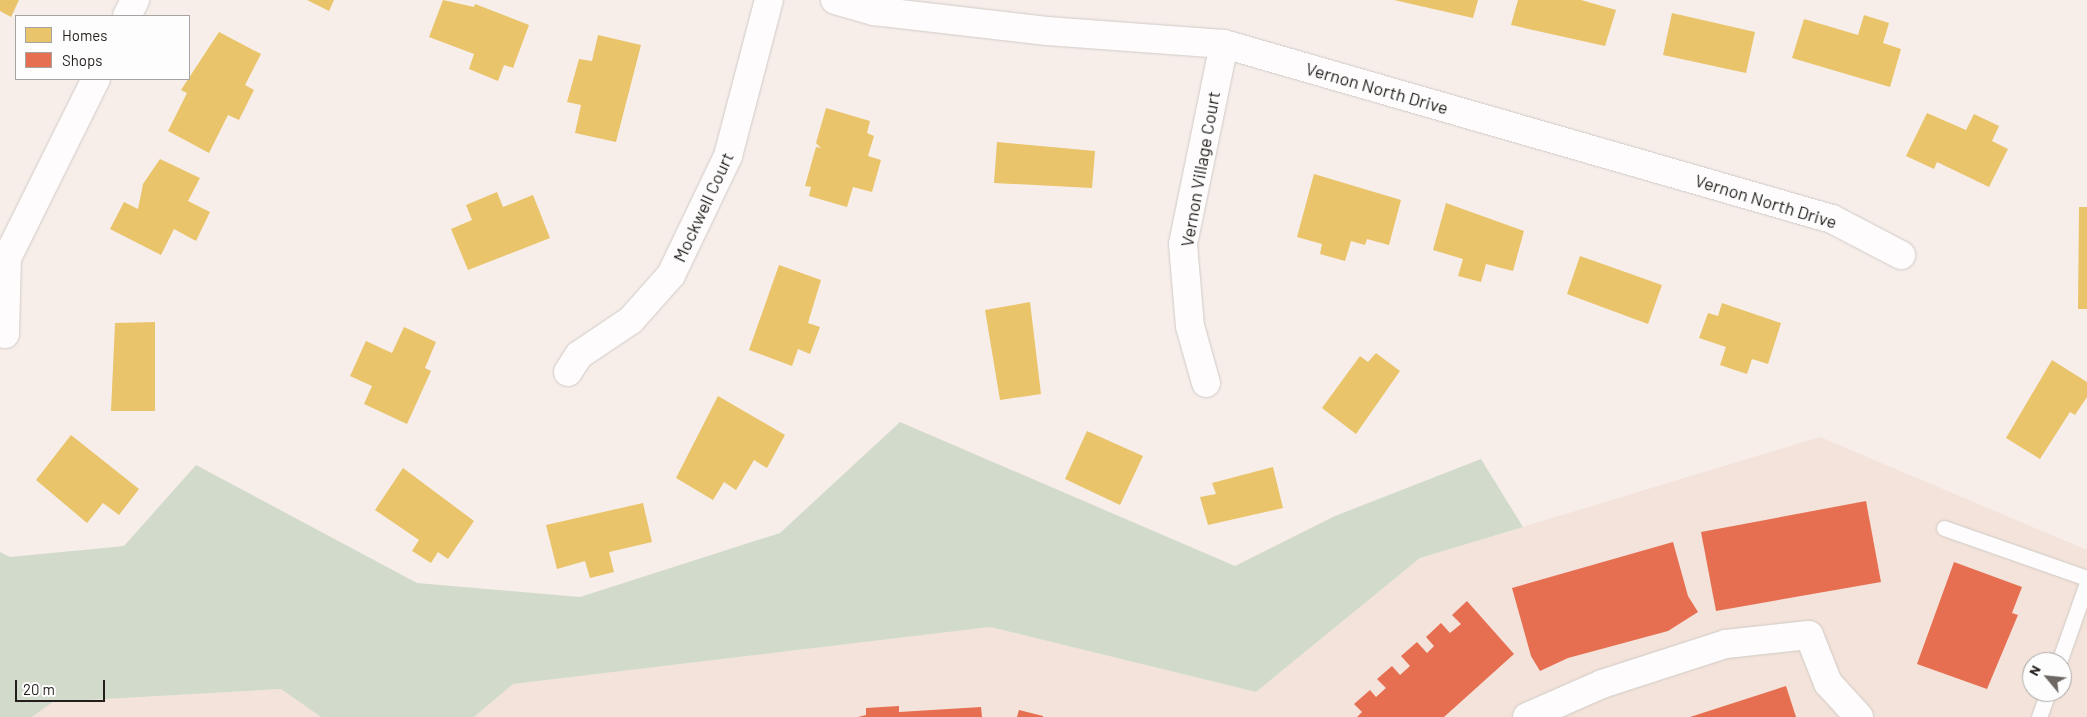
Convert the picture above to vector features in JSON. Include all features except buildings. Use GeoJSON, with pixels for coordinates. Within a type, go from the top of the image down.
{"type":"FeatureCollection","features":[{"type":"Feature","properties":{"kind":"street"},"geometry":{"type":"LineString","coordinates":[[128,15],[135,0]]}},
{"type":"Feature","properties":{"kind":"street","name":"Mockwell Court"},"geometry":{"type":"LineString","coordinates":[[568,372],[579,355],[631,320],[671,274],[728,156],[769,0]]}},
{"type":"Feature","properties":{"kind":"street","name":"Vernon North Drive"},"geometry":{"type":"LineString","coordinates":[[835,0],[874,11],[1047,31],[1224,44],[1832,219],[1901,255]]}},
{"type":"Feature","properties":{"kind":"street","name":"Vernon Village Court"},"geometry":{"type":"LineString","coordinates":[[1206,383],[1190,326],[1183,244],[1224,44]]}},
{"type":"Feature","properties":{"kind":"street"},"geometry":{"type":"LineString","coordinates":[[5,334],[7,258],[96,80]]}},
{"type":"Feature","properties":{"kind":"street"},"geometry":{"type":"LineString","coordinates":[[1527,717],[1602,684],[1726,644],[1808,635],[1828,683],[1859,717]]}},
{"type":"Feature","properties":{"kind":"lane"},"geometry":{"type":"LineString","coordinates":[[1944,528],[2087,578]]}},
{"type":"Feature","properties":{"kind":"lane"},"geometry":{"type":"LineString","coordinates":[[2063,652],[2087,583]]}},
{"type":"Feature","properties":{"kind":"lane"},"geometry":{"type":"LineString","coordinates":[[2039,717],[2044,702]]}},
{"type":"Feature","properties":{"kind":"shaded area"},"geometry":{"type":"Polygon","coordinates":[[[1820,437],[2087,550],[2087,717],[474,717],[512,684],[990,627],[1256,692],[1420,558],[1820,437]]]}},
{"type":"Feature","properties":{"kind":"shaded area"},"geometry":{"type":"Polygon","coordinates":[[[281,689],[321,717],[32,717],[53,702],[281,689]]]}},
{"type":"Feature","properties":{"kind":"green space"},"geometry":{"type":"Polygon","coordinates":[[[900,422],[1235,566],[1335,516],[1481,459],[1523,527],[1420,558],[1256,692],[990,627],[513,684],[474,717],[321,717],[281,689],[53,702],[32,717],[0,717],[0,552],[10,557],[124,546],[196,465],[417,583],[580,597],[780,533],[900,422]]]}}]}
